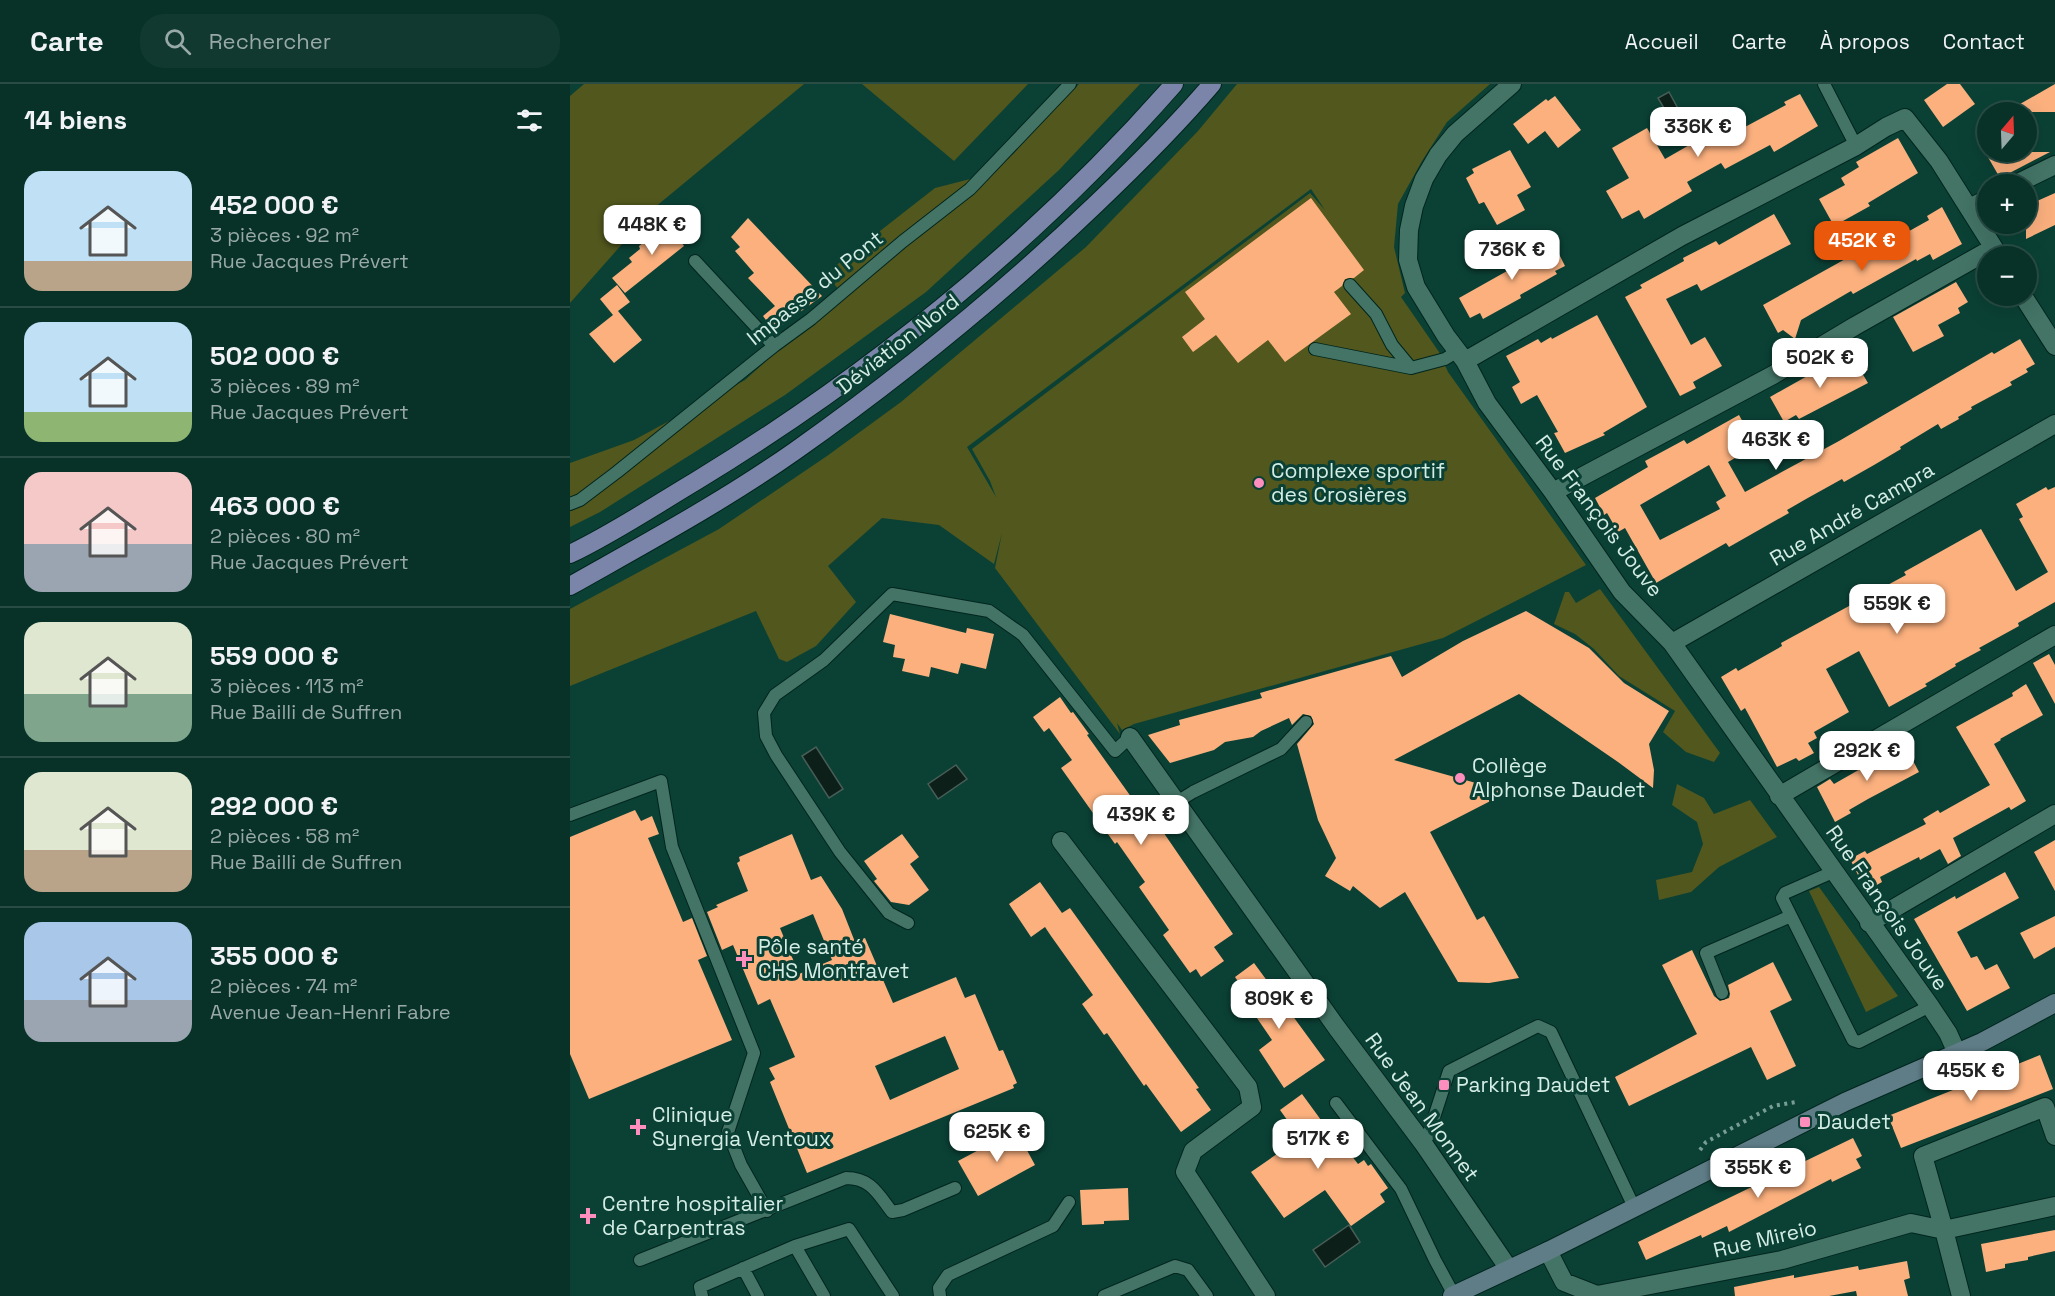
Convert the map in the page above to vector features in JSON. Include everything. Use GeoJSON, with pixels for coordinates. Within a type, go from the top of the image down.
{"type":"FeatureCollection","features":[{"type":"Feature","properties":{"kind":"main road","name":"Déviation Nord"},"geometry":{"type":"LineString","coordinates":[[570,554],[598,540],[740,453],[853,376],[944,305],[1031,230],[1133,130],[1174,84]]}},
{"type":"Feature","properties":{"kind":"main road","name":"Déviation Nord"},"geometry":{"type":"LineString","coordinates":[[570,586],[680,524],[794,451],[939,343],[1038,260],[1136,166],[1212,84]]}},
{"type":"Feature","properties":{"kind":"main road"},"geometry":{"type":"LineString","coordinates":[[1453,1295],[1548,1251],[1845,1102],[1982,1042],[2055,1003]]}},
{"type":"Feature","properties":{"kind":"street","name":"Rue François Jouve"},"geometry":{"type":"LineString","coordinates":[[1512,84],[1455,134],[1438,155],[1424,179],[1414,206],[1409,230],[1408,260],[1416,287],[1461,356],[1486,403],[1553,492],[1622,592],[1672,643],[1930,1006],[1957,1053]]}},
{"type":"Feature","properties":{"kind":"street"},"geometry":{"type":"LineString","coordinates":[[1461,356],[1905,118],[1939,161],[1992,246]]}},
{"type":"Feature","properties":{"kind":"street"},"geometry":{"type":"LineString","coordinates":[[2037,174],[2055,165]]}},
{"type":"Feature","properties":{"kind":"street"},"geometry":{"type":"LineString","coordinates":[[1969,208],[1977,204]]}},
{"type":"Feature","properties":{"kind":"street"},"geometry":{"type":"LineString","coordinates":[[1553,492],[1773,375],[1855,326],[1977,262]]}},
{"type":"Feature","properties":{"kind":"street"},"geometry":{"type":"LineString","coordinates":[[2029,306],[2055,346]]}},
{"type":"Feature","properties":{"kind":"street","name":"Rue André Campra"},"geometry":{"type":"LineString","coordinates":[[1672,643],[2055,424]]}},
{"type":"Feature","properties":{"kind":"street"},"geometry":{"type":"LineString","coordinates":[[1779,796],[2055,635]]}},
{"type":"Feature","properties":{"kind":"street","name":"Rue Jean Monnet"},"geometry":{"type":"LineString","coordinates":[[1131,737],[1337,1028],[1423,1143],[1509,1269]]}},
{"type":"Feature","properties":{"kind":"street"},"geometry":{"type":"LineString","coordinates":[[1869,922],[2055,814]]}},
{"type":"Feature","properties":{"kind":"street"},"geometry":{"type":"LineString","coordinates":[[1060,841],[1248,1087],[1252,1107],[1193,1151],[1185,1172],[1266,1296]]}},
{"type":"Feature","properties":{"kind":"street"},"geometry":{"type":"LineString","coordinates":[[1961,1296],[1923,1156],[2046,1107],[2055,1136]]}},
{"type":"Feature","properties":{"kind":"street"},"geometry":{"type":"LineString","coordinates":[[1944,1230],[2055,1206]]}},
{"type":"Feature","properties":{"kind":"street","name":"Rue Mireio"},"geometry":{"type":"LineString","coordinates":[[1548,1251],[1564,1282],[1597,1294],[1782,1260],[1911,1223],[1944,1230]]}},
{"type":"Feature","properties":{"kind":"lane","name":"Impasse du Pont"},"geometry":{"type":"LineString","coordinates":[[570,504],[580,500],[617,472],[811,319],[970,189],[1070,84]]}},
{"type":"Feature","properties":{"kind":"lane"},"geometry":{"type":"LineString","coordinates":[[1824,84],[1856,146]]}},
{"type":"Feature","properties":{"kind":"lane"},"geometry":{"type":"LineString","coordinates":[[695,261],[774,346]]}},
{"type":"Feature","properties":{"kind":"lane"},"geometry":{"type":"LineString","coordinates":[[1350,285],[1376,314],[1392,345],[1411,368]]}},
{"type":"Feature","properties":{"kind":"lane"},"geometry":{"type":"LineString","coordinates":[[1315,349],[1411,368],[1461,356]]}},
{"type":"Feature","properties":{"kind":"lane"},"geometry":{"type":"LineString","coordinates":[[908,923],[889,913],[840,852],[776,755],[766,736],[764,713],[775,694],[824,660],[892,594],[989,611],[1023,635],[1115,751],[1131,737]]}},
{"type":"Feature","properties":{"kind":"lane"},"geometry":{"type":"LineString","coordinates":[[1177,802],[1281,749],[1306,722]]}},
{"type":"Feature","properties":{"kind":"lane"},"geometry":{"type":"LineString","coordinates":[[570,815],[661,781],[672,847],[754,1053],[728,1132],[741,1165],[767,1211]]}},
{"type":"Feature","properties":{"kind":"lane"},"geometry":{"type":"LineString","coordinates":[[1835,872],[1785,893],[1782,898],[1852,1040],[1859,1042],[1930,1006]]}},
{"type":"Feature","properties":{"kind":"lane"},"geometry":{"type":"LineString","coordinates":[[1722,993],[1706,953],[1791,916]]}},
{"type":"Feature","properties":{"kind":"lane"},"geometry":{"type":"LineString","coordinates":[[1423,1143],[1428,1136],[1449,1071],[1538,1026],[1551,1032],[1634,1207]]}},
{"type":"Feature","properties":{"kind":"lane"},"geometry":{"type":"LineString","coordinates":[[1336,1103],[1401,1189],[1453,1295]]}},
{"type":"Feature","properties":{"kind":"lane"},"geometry":{"type":"LineString","coordinates":[[640,1260],[846,1178],[860,1178],[876,1190],[892,1212],[903,1210],[955,1188]]}},
{"type":"Feature","properties":{"kind":"lane"},"geometry":{"type":"LineString","coordinates":[[940,1296],[939,1288],[948,1275],[1053,1227],[1069,1202]]}},
{"type":"Feature","properties":{"kind":"lane"},"geometry":{"type":"LineString","coordinates":[[702,1296],[700,1287],[795,1246],[849,1229],[893,1296]]}},
{"type":"Feature","properties":{"kind":"lane"},"geometry":{"type":"LineString","coordinates":[[795,1246],[824,1296]]}},
{"type":"Feature","properties":{"kind":"lane"},"geometry":{"type":"LineString","coordinates":[[1104,1296],[1175,1266],[1188,1270],[1207,1296]]}},
{"type":"Feature","properties":{"kind":"lane"},"geometry":{"type":"LineString","coordinates":[[743,1268],[758,1296]]}},
{"type":"Feature","properties":{"kind":"green space"},"geometry":{"type":"Polygon","coordinates":[[[584,84],[804,84],[654,208],[570,303],[570,96],[584,84]]]}},
{"type":"Feature","properties":{"kind":"green space"},"geometry":{"type":"Polygon","coordinates":[[[862,84],[1028,84],[954,161],[862,84]]]}},
{"type":"Feature","properties":{"kind":"green space"},"geometry":{"type":"Polygon","coordinates":[[[1079,84],[1140,84],[1059,170],[926,292],[785,395],[600,512],[570,527],[570,463],[634,440],[745,380],[842,293],[825,274],[935,188],[982,176],[1013,154],[1079,84]]]}},
{"type":"Feature","properties":{"kind":"green space","name":"Complexe sportif des Crosières"},"geometry":{"type":"Polygon","coordinates":[[[1237,84],[1490,84],[1447,122],[1398,204],[1394,247],[1405,293],[1401,297],[1439,352],[1448,372],[1586,565],[1443,638],[1134,724],[1122,730],[1117,723],[1120,734],[995,568],[1002,533],[994,564],[939,525],[882,518],[828,566],[856,602],[816,646],[787,662],[779,659],[756,611],[570,686],[570,609],[719,529],[827,456],[901,402],[1086,247],[1198,131],[1237,84]],[[1311,189],[967,447],[996,497],[972,449],[1310,193],[1325,210],[1311,189]]]}},
{"type":"Feature","properties":{"kind":"green space"},"geometry":{"type":"Polygon","coordinates":[[[1600,589],[1720,753],[1714,762],[1686,752],[1663,732],[1675,711],[1619,676],[1594,649],[1575,634],[1554,624],[1565,592],[1569,592],[1576,603],[1600,589]]]}},
{"type":"Feature","properties":{"kind":"green space"},"geometry":{"type":"Polygon","coordinates":[[[1677,784],[1704,798],[1714,814],[1750,800],[1777,837],[1719,867],[1691,892],[1659,900],[1656,880],[1692,872],[1703,844],[1697,822],[1672,805],[1677,784]]]}},
{"type":"Feature","properties":{"kind":"green space"},"geometry":{"type":"Polygon","coordinates":[[[1819,887],[1898,996],[1866,1012],[1809,891],[1819,887]]]}},
{"type":"Feature","properties":{"kind":"water"},"geometry":{"type":"Polygon","coordinates":[[[1669,92],[1683,118],[1670,125],[1662,112],[1664,108],[1658,98],[1669,92]]]}},
{"type":"Feature","properties":{"kind":"water"},"geometry":{"type":"Polygon","coordinates":[[[816,747],[843,789],[829,798],[802,756],[816,747]]]}},
{"type":"Feature","properties":{"kind":"water"},"geometry":{"type":"Polygon","coordinates":[[[956,765],[967,779],[938,799],[928,784],[956,765]]]}},
{"type":"Feature","properties":{"kind":"water"},"geometry":{"type":"Polygon","coordinates":[[[1349,1225],[1360,1242],[1325,1267],[1313,1250],[1349,1225]]]}},
{"type":"Feature","properties":{"kind":"building"},"geometry":{"type":"Polygon","coordinates":[[[1947,84],[1960,84],[1975,104],[1943,127],[1924,100],[1947,84]]]}},
{"type":"Feature","properties":{"kind":"building"},"geometry":{"type":"Polygon","coordinates":[[[2055,84],[2055,112],[2037,112],[2037,102],[2024,102],[2055,84]]]}},
{"type":"Feature","properties":{"kind":"building"},"geometry":{"type":"Polygon","coordinates":[[[1800,94],[1818,126],[1774,152],[1770,145],[1725,169],[1721,163],[1687,182],[1692,191],[1644,219],[1639,210],[1622,219],[1606,191],[1629,178],[1612,148],[1647,128],[1665,159],[1705,136],[1706,138],[1724,130],[1728,136],[1786,105],[1784,102],[1800,94]]]}},
{"type":"Feature","properties":{"kind":"building"},"geometry":{"type":"Polygon","coordinates":[[[1555,96],[1581,130],[1558,148],[1545,131],[1528,144],[1513,124],[1546,99],[1548,101],[1555,96]]]}},
{"type":"Feature","properties":{"kind":"building"},"geometry":{"type":"Polygon","coordinates":[[[1898,138],[1918,173],[1868,203],[1870,206],[1834,226],[1819,199],[1845,185],[1841,178],[1859,167],[1856,162],[1898,138]]]}},
{"type":"Feature","properties":{"kind":"building"},"geometry":{"type":"Polygon","coordinates":[[[1510,150],[1531,187],[1517,195],[1525,210],[1497,225],[1484,202],[1479,204],[1466,178],[1474,173],[1472,169],[1510,150]]]}},
{"type":"Feature","properties":{"kind":"building"},"geometry":{"type":"Polygon","coordinates":[[[2037,152],[2050,152],[2037,159],[2037,152]]]}},
{"type":"Feature","properties":{"kind":"building"},"geometry":{"type":"Polygon","coordinates":[[[1991,162],[2031,162],[2008,174],[1998,174],[1991,162]]]}},
{"type":"Feature","properties":{"kind":"building"},"geometry":{"type":"Polygon","coordinates":[[[2055,193],[2055,225],[2037,234],[2037,201],[2055,193]]]}},
{"type":"Feature","properties":{"kind":"building"},"geometry":{"type":"Polygon","coordinates":[[[1311,198],[1364,270],[1354,278],[1345,279],[1342,286],[1334,292],[1351,314],[1285,362],[1268,340],[1238,363],[1216,335],[1193,352],[1182,337],[1205,319],[1185,292],[1311,198]]]}},
{"type":"Feature","properties":{"kind":"building"},"geometry":{"type":"Polygon","coordinates":[[[1942,207],[1962,244],[1933,260],[1930,254],[1917,261],[1916,259],[1853,294],[1851,291],[1801,320],[1795,339],[1783,330],[1778,333],[1763,305],[1874,243],[1877,249],[1929,220],[1927,216],[1942,207]]]}},
{"type":"Feature","properties":{"kind":"building"},"geometry":{"type":"Polygon","coordinates":[[[1774,214],[1791,244],[1701,291],[1697,284],[1666,299],[1691,345],[1705,337],[1722,366],[1693,382],[1696,388],[1680,396],[1625,297],[1642,288],[1640,285],[1684,261],[1683,258],[1716,241],[1719,245],[1774,214]]]}},
{"type":"Feature","properties":{"kind":"building"},"geometry":{"type":"Polygon","coordinates":[[[748,218],[822,296],[774,331],[763,316],[775,306],[748,278],[754,273],[735,251],[740,247],[731,237],[748,218]]]}},
{"type":"Feature","properties":{"kind":"building"},"geometry":{"type":"Polygon","coordinates":[[[680,222],[691,235],[682,243],[684,246],[625,293],[612,278],[632,262],[629,258],[640,249],[639,246],[666,225],[670,230],[680,222]]]}},
{"type":"Feature","properties":{"kind":"building"},"geometry":{"type":"Polygon","coordinates":[[[2026,234],[2036,234],[2026,239],[2026,234]]]}},
{"type":"Feature","properties":{"kind":"building"},"geometry":{"type":"Polygon","coordinates":[[[1515,243],[1525,262],[1555,246],[1565,266],[1555,271],[1557,274],[1520,295],[1521,298],[1483,319],[1480,313],[1470,318],[1459,298],[1507,271],[1497,253],[1515,243]]]}},
{"type":"Feature","properties":{"kind":"building"},"geometry":{"type":"Polygon","coordinates":[[[1956,282],[1968,302],[1958,308],[1960,313],[1938,325],[1944,336],[1913,352],[1893,317],[1956,282]]]}},
{"type":"Feature","properties":{"kind":"building"},"geometry":{"type":"Polygon","coordinates":[[[617,285],[630,302],[618,311],[642,340],[614,363],[589,334],[613,315],[600,299],[617,285]]]}},
{"type":"Feature","properties":{"kind":"building"},"geometry":{"type":"Polygon","coordinates":[[[1597,315],[1647,407],[1603,433],[1605,435],[1565,453],[1554,433],[1558,432],[1537,395],[1521,404],[1512,387],[1520,382],[1506,356],[1538,339],[1541,343],[1551,337],[1552,339],[1597,315]]]}},
{"type":"Feature","properties":{"kind":"building"},"geometry":{"type":"Polygon","coordinates":[[[2020,339],[2035,364],[2026,369],[2028,372],[2010,382],[2012,385],[1971,407],[1972,409],[1958,417],[1959,419],[1941,429],[1938,424],[1874,465],[1806,499],[1787,510],[1789,513],[1729,547],[1726,543],[1656,583],[1625,528],[1618,532],[1607,513],[1604,515],[1595,498],[1648,467],[1645,461],[1684,440],[1687,444],[1739,415],[1753,440],[1741,447],[1744,453],[1728,462],[1745,492],[1839,441],[1992,352],[1994,354],[2020,339]],[[1709,465],[1640,505],[1660,540],[1720,509],[1716,502],[1726,496],[1709,465]]]}},
{"type":"Feature","properties":{"kind":"building"},"geometry":{"type":"Polygon","coordinates":[[[1859,353],[1868,370],[1862,373],[1868,383],[1799,419],[1796,415],[1784,422],[1770,397],[1825,366],[1827,371],[1859,353]]]}},
{"type":"Feature","properties":{"kind":"building"},"geometry":{"type":"Polygon","coordinates":[[[2046,487],[2048,490],[2055,487],[2055,602],[2018,623],[2019,626],[1979,648],[1981,650],[1925,684],[1927,686],[1889,707],[1859,651],[1826,669],[1849,712],[1814,732],[1817,738],[1808,743],[1814,753],[1799,761],[1796,758],[1777,767],[1745,708],[1741,711],[1721,677],[1736,668],[1738,671],[1782,646],[1781,643],[1906,575],[1904,572],[1981,529],[2016,591],[2048,572],[2019,519],[2023,517],[2016,504],[2046,487]]]}},
{"type":"Feature","properties":{"kind":"building"},"geometry":{"type":"Polygon","coordinates":[[[1526,611],[1589,648],[1624,683],[1669,711],[1649,744],[1654,770],[1653,788],[1519,694],[1394,760],[1508,792],[1430,832],[1477,920],[1484,916],[1519,978],[1489,983],[1458,982],[1405,892],[1380,908],[1353,886],[1350,891],[1325,876],[1336,858],[1318,820],[1297,744],[1314,724],[1311,716],[1303,714],[1292,725],[1289,718],[1253,737],[1225,742],[1214,750],[1170,763],[1148,735],[1180,725],[1179,720],[1262,698],[1260,693],[1391,656],[1402,677],[1463,641],[1526,611]]]}},
{"type":"Feature","properties":{"kind":"building"},"geometry":{"type":"Polygon","coordinates":[[[890,614],[966,633],[967,628],[994,634],[986,669],[961,663],[958,674],[931,667],[929,677],[902,671],[905,659],[893,657],[895,645],[883,642],[890,614]]]}},
{"type":"Feature","properties":{"kind":"building"},"geometry":{"type":"Polygon","coordinates":[[[2049,654],[2055,665],[2055,704],[2033,663],[2049,654]]]}},
{"type":"Feature","properties":{"kind":"building"},"geometry":{"type":"Polygon","coordinates":[[[2026,684],[2043,715],[1994,744],[2026,801],[2011,810],[2009,807],[1953,838],[1961,856],[1948,864],[1940,849],[1880,877],[1882,882],[1866,891],[1850,859],[1865,851],[1867,854],[1926,824],[1923,819],[1938,810],[1940,813],[1990,785],[1956,727],[2013,696],[2012,693],[2026,684]]]}},
{"type":"Feature","properties":{"kind":"building"},"geometry":{"type":"Polygon","coordinates":[[[1060,697],[1089,734],[1087,735],[1139,808],[1144,804],[1233,934],[1214,947],[1224,961],[1201,977],[1196,969],[1190,973],[1163,935],[1169,930],[1139,887],[1145,882],[1061,768],[1072,760],[1049,728],[1044,732],[1033,717],[1060,697]]]}},
{"type":"Feature","properties":{"kind":"building"},"geometry":{"type":"Polygon","coordinates":[[[1904,744],[1919,772],[1849,810],[1851,813],[1835,822],[1817,787],[1830,779],[1834,784],[1904,744]]]}},
{"type":"Feature","properties":{"kind":"building"},"geometry":{"type":"Polygon","coordinates":[[[635,810],[641,821],[652,816],[659,834],[648,838],[683,922],[692,918],[707,956],[698,960],[732,1040],[589,1099],[570,1054],[570,837],[635,810]]]}},
{"type":"Feature","properties":{"kind":"building"},"geometry":{"type":"Polygon","coordinates":[[[792,834],[811,880],[821,876],[842,909],[855,942],[865,938],[893,1003],[956,977],[965,998],[975,994],[999,1051],[1003,1050],[1017,1083],[1013,1085],[1014,1088],[807,1173],[770,1082],[775,1079],[769,1068],[795,1057],[770,999],[758,1005],[733,945],[722,950],[707,912],[718,907],[716,905],[748,891],[737,863],[740,861],[739,857],[792,834]],[[813,914],[780,928],[799,974],[832,960],[813,914]],[[945,1036],[875,1066],[890,1100],[959,1069],[945,1036]]]}},
{"type":"Feature","properties":{"kind":"building"},"geometry":{"type":"Polygon","coordinates":[[[902,834],[919,857],[910,864],[929,890],[909,905],[891,902],[874,881],[877,879],[864,861],[902,834]]]}},
{"type":"Feature","properties":{"kind":"building"},"geometry":{"type":"Polygon","coordinates":[[[2055,840],[2055,891],[2034,852],[2055,840]]]}},
{"type":"Feature","properties":{"kind":"building"},"geometry":{"type":"Polygon","coordinates":[[[2005,872],[2019,898],[1957,932],[1971,958],[1977,956],[1985,970],[1997,964],[2010,988],[1967,1011],[1914,919],[2005,872]]]}},
{"type":"Feature","properties":{"kind":"building"},"geometry":{"type":"Polygon","coordinates":[[[1040,882],[1062,913],[1070,908],[1199,1088],[1196,1089],[1211,1110],[1181,1132],[1146,1084],[1144,1086],[1107,1033],[1104,1035],[1082,1004],[1093,995],[1045,927],[1031,937],[1009,904],[1040,882]]]}},
{"type":"Feature","properties":{"kind":"building"},"geometry":{"type":"Polygon","coordinates":[[[2055,916],[2055,947],[2034,959],[2020,933],[2055,916]]]}},
{"type":"Feature","properties":{"kind":"building"},"geometry":{"type":"Polygon","coordinates":[[[1692,950],[1714,996],[1720,1001],[1729,998],[1728,985],[1773,962],[1792,1000],[1770,1011],[1796,1066],[1767,1080],[1751,1047],[1629,1106],[1615,1077],[1697,1034],[1662,965],[1692,950]]]}},
{"type":"Feature","properties":{"kind":"building"},"geometry":{"type":"Polygon","coordinates":[[[1254,963],[1325,1060],[1284,1088],[1259,1050],[1272,1040],[1248,1005],[1252,1002],[1235,977],[1254,963]]]}},
{"type":"Feature","properties":{"kind":"building"},"geometry":{"type":"Polygon","coordinates":[[[2040,1055],[2053,1089],[1901,1148],[1888,1116],[2040,1055]]]}},
{"type":"Feature","properties":{"kind":"building"},"geometry":{"type":"Polygon","coordinates":[[[1302,1094],[1348,1157],[1351,1155],[1358,1164],[1364,1160],[1368,1166],[1371,1164],[1388,1188],[1380,1194],[1385,1202],[1351,1226],[1325,1190],[1284,1218],[1251,1172],[1300,1138],[1280,1110],[1302,1094]]]}},
{"type":"Feature","properties":{"kind":"building"},"geometry":{"type":"Polygon","coordinates":[[[1016,1130],[1035,1165],[978,1196],[958,1161],[1016,1130]]]}},
{"type":"Feature","properties":{"kind":"building"},"geometry":{"type":"Polygon","coordinates":[[[1853,1138],[1862,1156],[1856,1159],[1861,1168],[1832,1182],[1831,1179],[1729,1232],[1727,1226],[1646,1260],[1638,1242],[1853,1138]]]}},
{"type":"Feature","properties":{"kind":"building"},"geometry":{"type":"Polygon","coordinates":[[[1128,1188],[1129,1220],[1082,1225],[1080,1190],[1128,1188]]]}},
{"type":"Feature","properties":{"kind":"building"},"geometry":{"type":"Polygon","coordinates":[[[2055,1230],[2055,1251],[2028,1257],[2028,1260],[2005,1264],[2005,1268],[1986,1272],[1981,1244],[2055,1230]]]}},
{"type":"Feature","properties":{"kind":"building"},"geometry":{"type":"Polygon","coordinates":[[[1907,1261],[1910,1278],[1904,1280],[1908,1296],[1857,1296],[1856,1291],[1829,1296],[1735,1296],[1734,1287],[1794,1275],[1794,1278],[1858,1266],[1859,1270],[1907,1261]]]}},
{"type":"Feature","properties":{"kind":"place","name":"Complexe sportif des Crosières"},"geometry":{"type":"Point","coordinates":[1259,483]}},
{"type":"Feature","properties":{"kind":"place","name":"Collège Alphonse Daudet"},"geometry":{"type":"Point","coordinates":[1460,778]}},
{"type":"Feature","properties":{"kind":"place","name":"Pôle santé CHS Montfavet"},"geometry":{"type":"Point","coordinates":[744,959]}},
{"type":"Feature","properties":{"kind":"place","name":"Parking Daudet"},"geometry":{"type":"Point","coordinates":[1444,1085]}},
{"type":"Feature","properties":{"kind":"place","name":"Daudet"},"geometry":{"type":"Point","coordinates":[1805,1122]}},
{"type":"Feature","properties":{"kind":"place","name":"Clinique Synergia Ventoux"},"geometry":{"type":"Point","coordinates":[638,1127]}},
{"type":"Feature","properties":{"kind":"place","name":"Centre hospitalier de Carpentras"},"geometry":{"type":"Point","coordinates":[588,1216]}}]}
